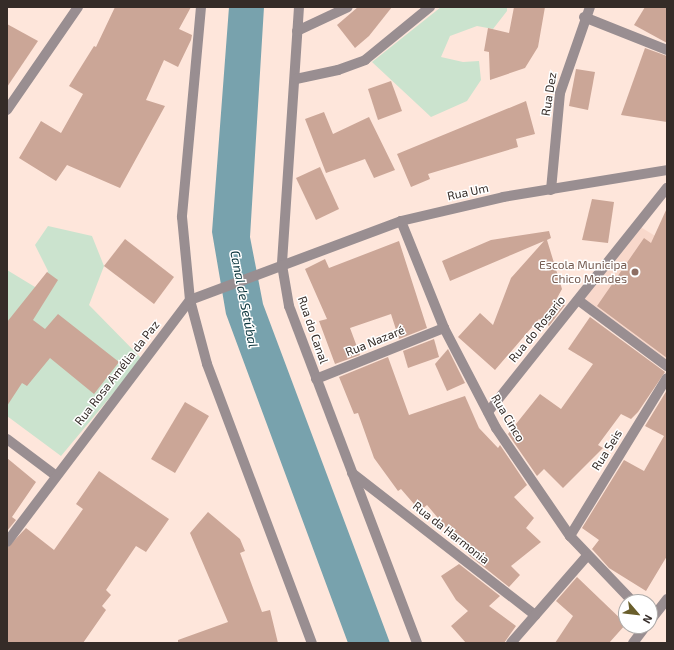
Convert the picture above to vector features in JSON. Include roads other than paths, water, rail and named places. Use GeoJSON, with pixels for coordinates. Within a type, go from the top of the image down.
{"type":"FeatureCollection","features":[{"type":"Feature","properties":{"kind":"street"},"geometry":{"type":"LineString","coordinates":[[7,110],[78,7]]}},
{"type":"Feature","properties":{"kind":"street"},"geometry":{"type":"LineString","coordinates":[[201,7],[182,217],[190,300],[207,364],[312,643]]}},
{"type":"Feature","properties":{"kind":"street","name":"Rua do Canal"},"geometry":{"type":"LineString","coordinates":[[299,7],[296,79],[282,265],[289,306],[417,643]]}},
{"type":"Feature","properties":{"kind":"street"},"geometry":{"type":"LineString","coordinates":[[297,30],[348,7]]}},
{"type":"Feature","properties":{"kind":"street"},"geometry":{"type":"LineString","coordinates":[[296,79],[338,70],[365,60],[430,7]]}},
{"type":"Feature","properties":{"kind":"street","name":"Rua Dez"},"geometry":{"type":"LineString","coordinates":[[551,190],[560,93],[584,17],[590,7]]}},
{"type":"Feature","properties":{"kind":"street"},"geometry":{"type":"LineString","coordinates":[[584,17],[667,50]]}},
{"type":"Feature","properties":{"kind":"street","name":"Rua Um"},"geometry":{"type":"LineString","coordinates":[[282,265],[401,222],[458,206],[667,170]]}},
{"type":"Feature","properties":{"kind":"street","name":"Rua do Rosario"},"geometry":{"type":"LineString","coordinates":[[488,412],[667,188]]}},
{"type":"Feature","properties":{"kind":"street","name":"Rua Cinco"},"geometry":{"type":"LineString","coordinates":[[401,222],[444,328],[488,412],[570,536],[586,557],[625,594]]}},
{"type":"Feature","properties":{"kind":"street","name":"Rua Rosa Amélia da Paz"},"geometry":{"type":"LineString","coordinates":[[7,542],[55,475],[190,300],[209,291],[282,265]]}},
{"type":"Feature","properties":{"kind":"street"},"geometry":{"type":"LineString","coordinates":[[578,300],[667,366]]}},
{"type":"Feature","properties":{"kind":"street","name":"Rua Nazaré"},"geometry":{"type":"LineString","coordinates":[[316,379],[444,328]]}},
{"type":"Feature","properties":{"kind":"street","name":"Rua Seis"},"geometry":{"type":"LineString","coordinates":[[570,536],[667,378]]}},
{"type":"Feature","properties":{"kind":"street"},"geometry":{"type":"LineString","coordinates":[[7,439],[55,475]]}},
{"type":"Feature","properties":{"kind":"street","name":"Rua da Harmonia"},"geometry":{"type":"LineString","coordinates":[[351,472],[535,615]]}},
{"type":"Feature","properties":{"kind":"street"},"geometry":{"type":"LineString","coordinates":[[511,643],[586,557]]}},
{"type":"Feature","properties":{"kind":"street"},"geometry":{"type":"LineString","coordinates":[[658,610],[667,599]]}},
{"type":"Feature","properties":{"kind":"street"},"geometry":{"type":"LineString","coordinates":[[634,643],[640,634]]}},
{"type":"Feature","properties":{"kind":"water","name":"Canal de Setúbal"},"geometry":{"type":"Polygon","coordinates":[[[229,7],[264,7],[250,237],[263,304],[390,643],[348,643],[226,314],[212,232],[229,7]]]}},
{"type":"Feature","properties":{"kind":"place","name":"Escola Municipa Chico Mendes"},"geometry":{"type":"Point","coordinates":[635,272]}}]}
